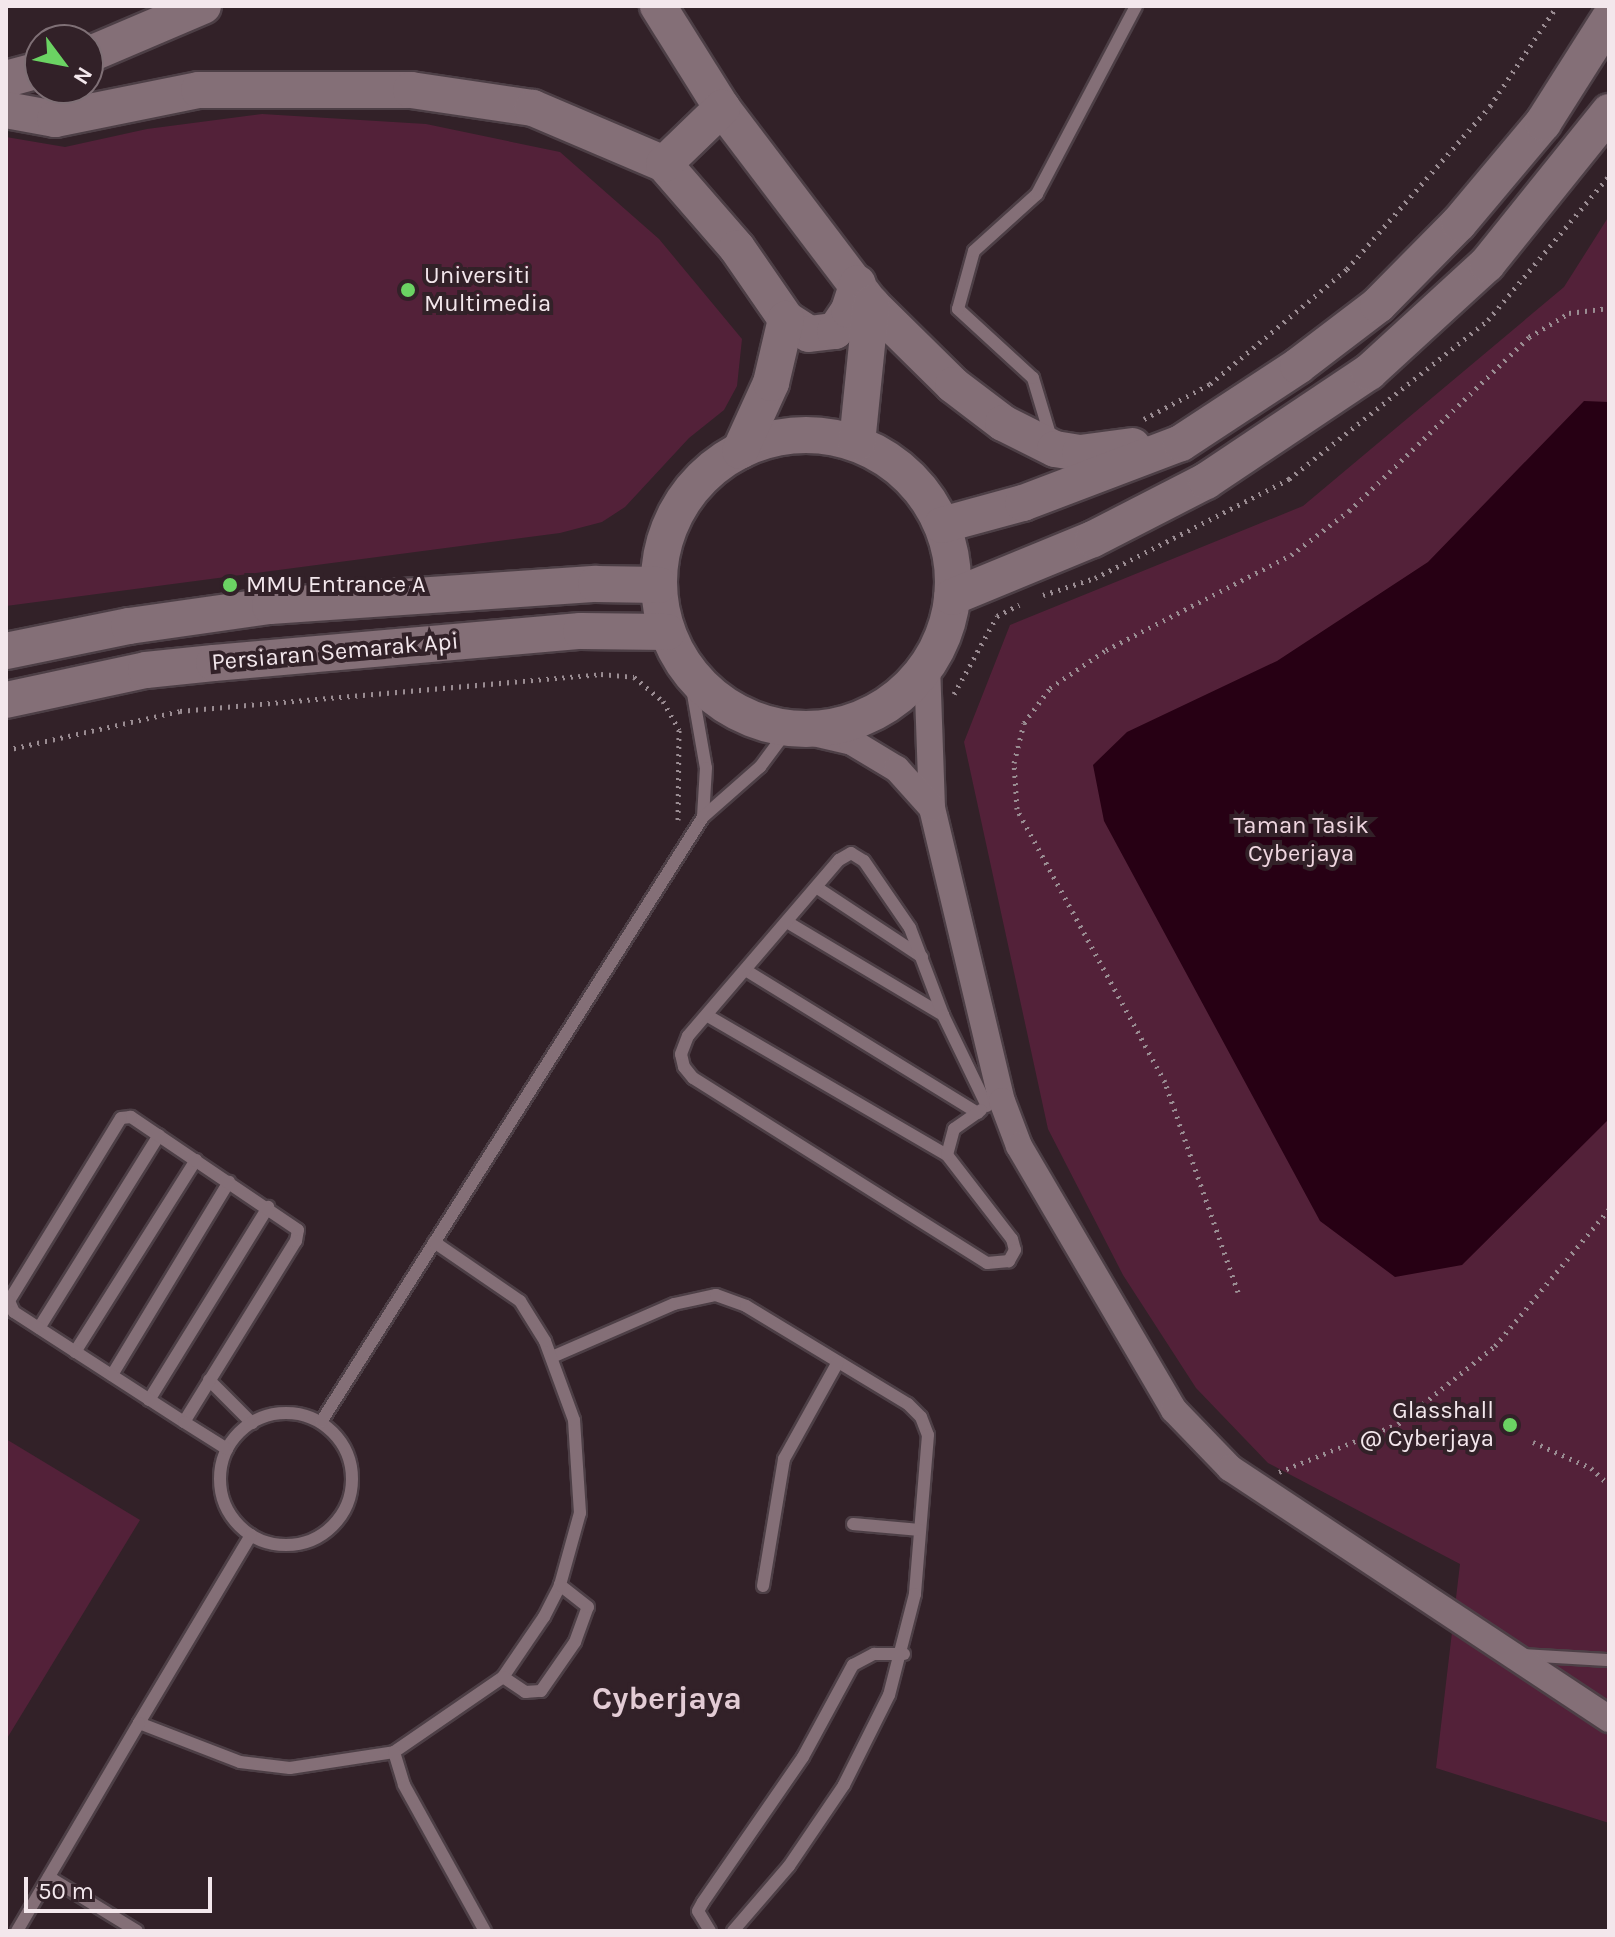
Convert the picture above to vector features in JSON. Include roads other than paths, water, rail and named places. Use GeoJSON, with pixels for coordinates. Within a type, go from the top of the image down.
{"type":"FeatureCollection","features":[{"type":"Feature","properties":{"kind":"main road"},"geometry":{"type":"LineString","coordinates":[[104,48],[203,6]]}},
{"type":"Feature","properties":{"kind":"main road"},"geometry":{"type":"LineString","coordinates":[[658,6],[722,108],[865,293],[978,406],[1055,449],[1113,451],[1220,419]]}},
{"type":"Feature","properties":{"kind":"main road"},"geometry":{"type":"LineString","coordinates":[[942,525],[1052,492],[1181,443],[1310,358],[1419,265],[1543,123],[1609,19]]}},
{"type":"Feature","properties":{"kind":"main road"},"geometry":{"type":"LineString","coordinates":[[104,97],[199,90],[411,90],[533,108],[664,164],[737,248],[786,319],[809,334],[835,331],[865,293]]}},
{"type":"Feature","properties":{"kind":"main road"},"geometry":{"type":"LineString","coordinates":[[6,110],[55,119],[67,104]]}},
{"type":"Feature","properties":{"kind":"main road"},"geometry":{"type":"LineString","coordinates":[[664,164],[722,108]]}},
{"type":"Feature","properties":{"kind":"main road"},"geometry":{"type":"LineString","coordinates":[[952,597],[1093,539],[1206,481],[1369,372],[1487,264],[1609,112]]}},
{"type":"Feature","properties":{"kind":"main road"},"geometry":{"type":"LineString","coordinates":[[857,443],[865,293]]}},
{"type":"Feature","properties":{"kind":"main road"},"geometry":{"type":"LineString","coordinates":[[740,451],[771,383],[786,319]]}},
{"type":"Feature","properties":{"kind":"main road"},"geometry":{"type":"LineString","coordinates":[[818,435],[857,443],[893,462],[922,490],[942,525],[952,560],[952,597],[944,633],[927,665],[903,693],[872,713],[837,726],[795,729],[733,710],[689,671],[667,632],[659,585],[664,544],[680,506],[706,474],[740,451],[777,437],[818,435]]}},
{"type":"Feature","properties":{"kind":"main road","name":"Persiaran Semarak Api"},"geometry":{"type":"LineString","coordinates":[[6,651],[129,626],[270,606],[596,584],[659,585]]}},
{"type":"Feature","properties":{"kind":"main road","name":"Persiaran Semarak Api"},"geometry":{"type":"LineString","coordinates":[[6,700],[146,670],[214,663],[581,631],[667,632]]}},
{"type":"Feature","properties":{"kind":"street"},"geometry":{"type":"LineString","coordinates":[[927,665],[932,808],[989,1106],[1019,1146],[1174,1410],[1241,1476],[1609,1719]]}},
{"type":"Feature","properties":{"kind":"street"},"geometry":{"type":"LineString","coordinates":[[795,729],[852,742],[897,769],[932,808]]}},
{"type":"Feature","properties":{"kind":"lane"},"geometry":{"type":"LineString","coordinates":[[1055,449],[1033,378],[958,309],[974,251],[1037,194],[1136,6]]}},
{"type":"Feature","properties":{"kind":"lane"},"geometry":{"type":"LineString","coordinates":[[689,671],[706,768],[703,817]]}},
{"type":"Feature","properties":{"kind":"lane"},"geometry":{"type":"LineString","coordinates":[[321,1422],[495,1151],[703,817],[760,767],[795,729]]}},
{"type":"Feature","properties":{"kind":"lane"},"geometry":{"type":"LineString","coordinates":[[708,1016],[947,1155],[1012,1239],[1015,1250],[1009,1261],[987,1263],[693,1078],[681,1054],[688,1036],[816,887],[851,853],[864,861],[895,901],[922,957],[943,1015],[989,1106]]}},
{"type":"Feature","properties":{"kind":"lane"},"geometry":{"type":"LineString","coordinates":[[816,887],[922,957]]}},
{"type":"Feature","properties":{"kind":"lane"},"geometry":{"type":"LineString","coordinates":[[787,922],[943,1015]]}},
{"type":"Feature","properties":{"kind":"lane"},"geometry":{"type":"LineString","coordinates":[[747,971],[989,1106]]}},
{"type":"Feature","properties":{"kind":"lane"},"geometry":{"type":"LineString","coordinates":[[947,1155],[954,1129],[989,1106]]}},
{"type":"Feature","properties":{"kind":"lane"},"geometry":{"type":"LineString","coordinates":[[184,1422],[296,1241],[298,1230],[131,1117],[121,1118],[13,1288],[9,1301],[14,1312],[149,1400],[184,1422],[227,1449]]}},
{"type":"Feature","properties":{"kind":"lane"},"geometry":{"type":"LineString","coordinates":[[39,1328],[159,1135]]}},
{"type":"Feature","properties":{"kind":"lane"},"geometry":{"type":"LineString","coordinates":[[75,1352],[196,1160]]}},
{"type":"Feature","properties":{"kind":"lane"},"geometry":{"type":"LineString","coordinates":[[112,1375],[229,1182]]}},
{"type":"Feature","properties":{"kind":"lane"},"geometry":{"type":"LineString","coordinates":[[149,1400],[268,1207]]}},
{"type":"Feature","properties":{"kind":"lane"},"geometry":{"type":"LineString","coordinates":[[139,1723],[240,1762],[290,1768],[394,1752],[503,1677],[560,1585],[580,1513],[581,1470],[574,1420],[552,1357],[520,1301],[434,1242]]}},
{"type":"Feature","properties":{"kind":"lane"},"geometry":{"type":"LineString","coordinates":[[552,1357],[674,1304],[716,1295],[746,1306],[838,1362],[921,1417],[928,1435],[904,1654],[889,1695],[844,1785],[789,1866],[733,1931]]}},
{"type":"Feature","properties":{"kind":"lane"},"geometry":{"type":"LineString","coordinates":[[763,1586],[784,1459],[838,1362]]}},
{"type":"Feature","properties":{"kind":"lane"},"geometry":{"type":"LineString","coordinates":[[209,1380],[252,1423]]}},
{"type":"Feature","properties":{"kind":"lane"},"geometry":{"type":"LineString","coordinates":[[286,1413],[321,1422],[338,1438],[349,1458],[352,1481],[347,1504],[335,1523],[306,1541],[272,1544],[251,1535],[233,1518],[222,1497],[227,1449],[252,1423],[286,1413]]}},
{"type":"Feature","properties":{"kind":"lane"},"geometry":{"type":"LineString","coordinates":[[853,1524],[920,1530]]}},
{"type":"Feature","properties":{"kind":"lane"},"geometry":{"type":"LineString","coordinates":[[17,1931],[251,1535]]}},
{"type":"Feature","properties":{"kind":"lane"},"geometry":{"type":"LineString","coordinates":[[503,1677],[525,1692],[541,1691],[575,1642],[588,1607],[560,1585]]}},
{"type":"Feature","properties":{"kind":"lane"},"geometry":{"type":"LineString","coordinates":[[710,1931],[698,1911],[803,1757],[853,1665],[874,1654],[904,1654]]}},
{"type":"Feature","properties":{"kind":"lane"},"geometry":{"type":"LineString","coordinates":[[1512,1655],[1609,1660]]}},
{"type":"Feature","properties":{"kind":"lane"},"geometry":{"type":"LineString","coordinates":[[394,1752],[404,1785],[485,1931]]}},
{"type":"Feature","properties":{"kind":"lane"},"geometry":{"type":"LineString","coordinates":[[49,1877],[137,1931]]}},
{"type":"Feature","properties":{"kind":"place","name":"Universiti Multimedia"},"geometry":{"type":"Point","coordinates":[408,290]}},
{"type":"Feature","properties":{"kind":"place","name":"MMU Entrance A"},"geometry":{"type":"Point","coordinates":[230,585]}},
{"type":"Feature","properties":{"kind":"place","name":"Glasshall @ Cyberjaya"},"geometry":{"type":"Point","coordinates":[1510,1425]}},
{"type":"Feature","properties":{"kind":"district","name":"Cyberjaya"},"geometry":{"type":"Point","coordinates":[667,1699]}},
{"type":"Feature","properties":{"kind":"park label","name":"Taman Tasik Cyberjaya"},"geometry":{"type":"Point","coordinates":[1301,840]}}]}
